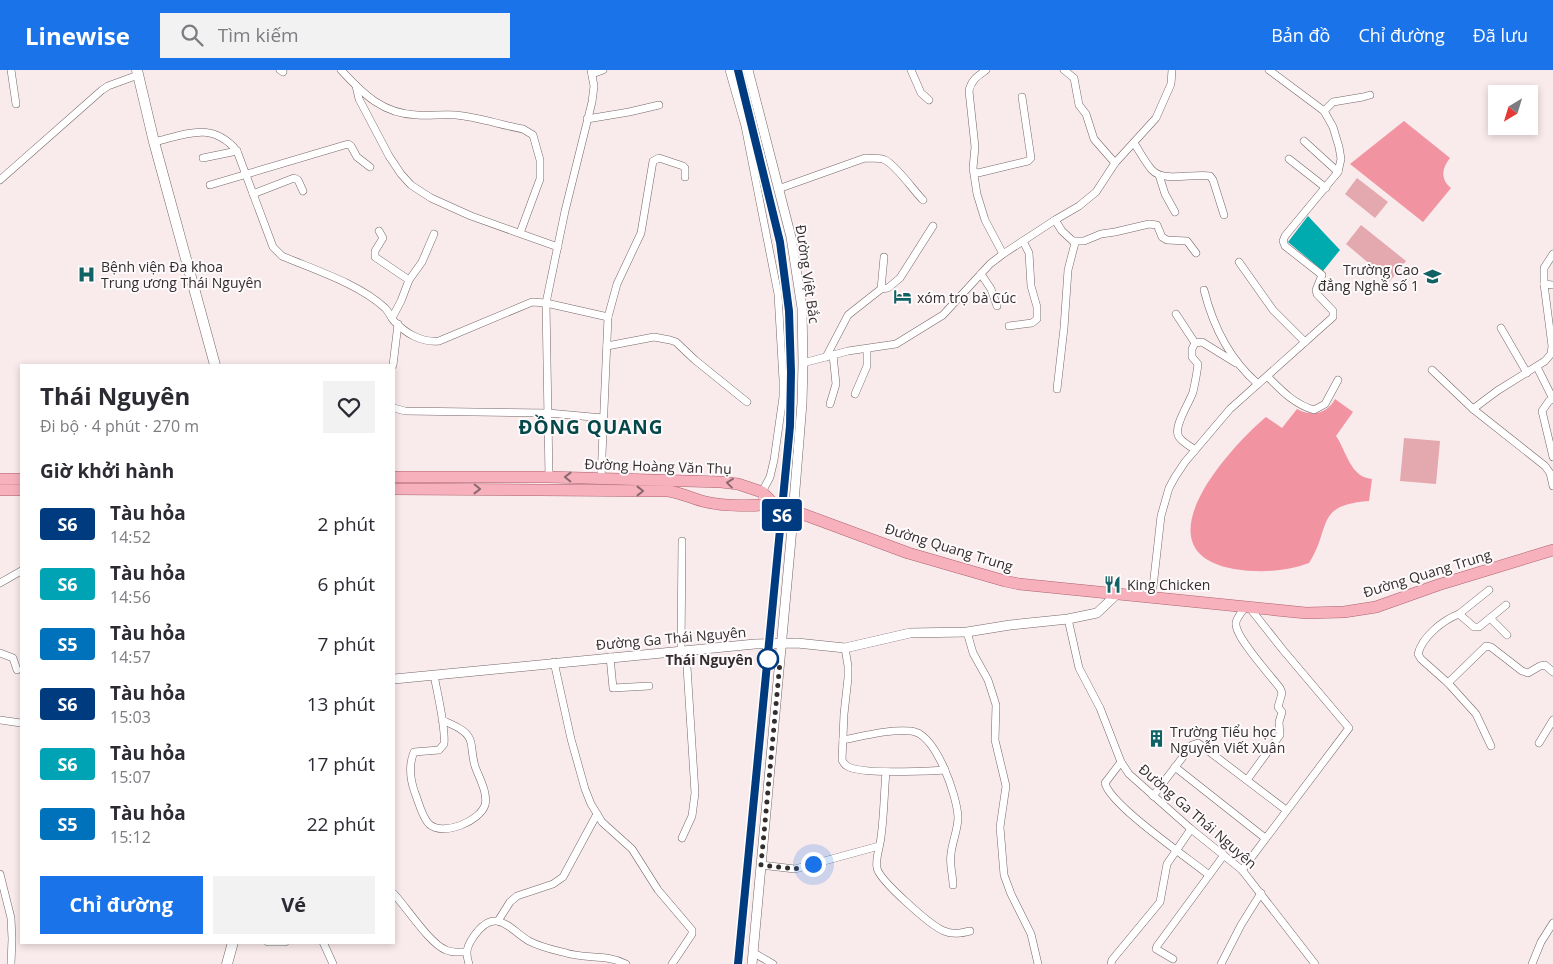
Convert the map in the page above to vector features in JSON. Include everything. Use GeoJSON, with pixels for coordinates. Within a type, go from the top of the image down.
{"type":"FeatureCollection","features":[{"type":"Feature","properties":{"kind":"main road"},"geometry":{"type":"LineString","coordinates":[[138,73],[154,142],[215,364]]}},
{"type":"Feature","properties":{"kind":"main road","name":"Đường Hoàng Văn Thụ"},"geometry":{"type":"LineString","coordinates":[[395,477],[549,477],[720,482],[738,484],[762,492],[778,504]]}},
{"type":"Feature","properties":{"kind":"main road"},"geometry":{"type":"LineString","coordinates":[[456,477],[456,489]]}},
{"type":"Feature","properties":{"kind":"main road"},"geometry":{"type":"LineString","coordinates":[[0,479],[20,479]]}},
{"type":"Feature","properties":{"kind":"main road","name":"Đường Hoàng Văn Thụ"},"geometry":{"type":"LineString","coordinates":[[395,488],[668,491],[709,503],[762,506],[778,504]]}},
{"type":"Feature","properties":{"kind":"main road"},"geometry":{"type":"LineString","coordinates":[[0,490],[20,490]]}},
{"type":"Feature","properties":{"kind":"main road","name":"Đường Quang Trung"},"geometry":{"type":"LineString","coordinates":[[778,504],[908,552],[991,578],[1019,584],[1306,613],[1344,612],[1376,607],[1438,585],[1553,550]]}},
{"type":"Feature","properties":{"kind":"main road"},"geometry":{"type":"LineString","coordinates":[[227,964],[232,944]]}},
{"type":"Feature","properties":{"kind":"street"},"geometry":{"type":"LineString","coordinates":[[11,70],[16,104]]}},
{"type":"Feature","properties":{"kind":"street"},"geometry":{"type":"LineString","coordinates":[[341,70],[356,86],[381,107],[415,115],[457,115],[523,129],[533,135],[540,160],[540,179],[520,233]]}},
{"type":"Feature","properties":{"kind":"street"},"geometry":{"type":"LineString","coordinates":[[549,477],[546,303],[594,86],[591,72],[603,70]]}},
{"type":"Feature","properties":{"kind":"street"},"geometry":{"type":"LineString","coordinates":[[729,70],[745,126],[778,294],[783,380],[782,397],[774,460],[770,477],[762,492],[762,506]]}},
{"type":"Feature","properties":{"kind":"street","name":"Đường Việt Bắc"},"geometry":{"type":"LineString","coordinates":[[748,70],[791,237],[802,308],[804,363],[794,510],[752,964]]}},
{"type":"Feature","properties":{"kind":"street"},"geometry":{"type":"LineString","coordinates":[[911,70],[921,93],[929,100]]}},
{"type":"Feature","properties":{"kind":"street"},"geometry":{"type":"LineString","coordinates":[[986,70],[974,79],[970,84],[969,91],[975,147],[973,168],[980,205],[1002,254]]}},
{"type":"Feature","properties":{"kind":"street"},"geometry":{"type":"LineString","coordinates":[[1064,70],[1074,78],[1079,105],[1086,114],[1094,139],[1115,163]]}},
{"type":"Feature","properties":{"kind":"street"},"geometry":{"type":"LineString","coordinates":[[804,363],[848,351],[896,344],[943,315],[1002,254],[1080,206],[1102,185],[1115,163],[1156,118],[1171,84],[1172,70]]}},
{"type":"Feature","properties":{"kind":"street"},"geometry":{"type":"LineString","coordinates":[[1152,596],[1161,516],[1174,477],[1230,409],[1268,377],[1334,314],[1333,310],[1317,294],[1316,290],[1322,275],[1285,246],[1283,241],[1285,236],[1338,172],[1341,159],[1339,147],[1333,127],[1324,111],[1269,70]]}},
{"type":"Feature","properties":{"kind":"street"},"geometry":{"type":"LineString","coordinates":[[0,180],[102,90],[138,73]]}},
{"type":"Feature","properties":{"kind":"street"},"geometry":{"type":"LineString","coordinates":[[356,86],[359,99],[389,156],[399,172],[411,185],[431,198],[471,216],[558,247]]}},
{"type":"Feature","properties":{"kind":"street"},"geometry":{"type":"LineString","coordinates":[[1324,111],[1334,102],[1370,94]]}},
{"type":"Feature","properties":{"kind":"street"},"geometry":{"type":"LineString","coordinates":[[974,172],[978,173],[1028,162],[1031,158],[1022,97]]}},
{"type":"Feature","properties":{"kind":"street"},"geometry":{"type":"LineString","coordinates":[[587,118],[660,105]]}},
{"type":"Feature","properties":{"kind":"street"},"geometry":{"type":"LineString","coordinates":[[154,142],[192,133],[209,132],[229,142],[237,151],[273,247],[277,252],[359,290],[386,309],[395,321],[409,334],[427,340],[438,341],[532,302],[546,303],[608,317]]}},
{"type":"Feature","properties":{"kind":"street"},"geometry":{"type":"LineString","coordinates":[[1304,141],[1338,172]]}},
{"type":"Feature","properties":{"kind":"street"},"geometry":{"type":"LineString","coordinates":[[1134,143],[1152,170],[1159,175],[1210,176],[1224,215]]}},
{"type":"Feature","properties":{"kind":"street"},"geometry":{"type":"LineString","coordinates":[[210,185],[348,144],[357,157],[370,168]]}},
{"type":"Feature","properties":{"kind":"street"},"geometry":{"type":"LineString","coordinates":[[203,158],[237,151]]}},
{"type":"Feature","properties":{"kind":"street"},"geometry":{"type":"LineString","coordinates":[[601,478],[608,317],[617,284],[641,233],[653,161],[659,158],[683,166],[685,168],[685,177]]}},
{"type":"Feature","properties":{"kind":"street"},"geometry":{"type":"LineString","coordinates":[[778,189],[865,158],[880,159],[896,169],[923,200]]}},
{"type":"Feature","properties":{"kind":"street"},"geometry":{"type":"LineString","coordinates":[[1289,159],[1326,188]]}},
{"type":"Feature","properties":{"kind":"street"},"geometry":{"type":"LineString","coordinates":[[1159,175],[1164,194],[1176,212]]}},
{"type":"Feature","properties":{"kind":"street"},"geometry":{"type":"LineString","coordinates":[[253,194],[294,178],[298,180],[303,191]]}},
{"type":"Feature","properties":{"kind":"street"},"geometry":{"type":"LineString","coordinates":[[1055,220],[1066,235],[1074,241],[1084,241],[1101,234],[1149,224],[1157,225],[1162,237],[1167,240],[1187,241],[1196,253]]}},
{"type":"Feature","properties":{"kind":"street"},"geometry":{"type":"LineString","coordinates":[[830,404],[836,384],[829,356],[848,316],[881,289],[888,288],[900,278],[932,226]]}},
{"type":"Feature","properties":{"kind":"street"},"geometry":{"type":"LineString","coordinates":[[379,231],[383,238],[375,251],[375,257],[409,280]]}},
{"type":"Feature","properties":{"kind":"street"},"geometry":{"type":"LineString","coordinates":[[393,364],[395,321],[409,280],[422,262],[434,234]]}},
{"type":"Feature","properties":{"kind":"street"},"geometry":{"type":"LineString","coordinates":[[1009,326],[1032,323],[1037,319],[1029,253],[1023,241]]}},
{"type":"Feature","properties":{"kind":"street"},"geometry":{"type":"LineString","coordinates":[[1057,389],[1068,270],[1074,241]]}},
{"type":"Feature","properties":{"kind":"street"},"geometry":{"type":"LineString","coordinates":[[1473,410],[1497,391],[1551,360],[1552,351],[1544,284],[1544,268],[1553,254]]}},
{"type":"Feature","properties":{"kind":"street"},"geometry":{"type":"LineString","coordinates":[[881,289],[884,256]]}},
{"type":"Feature","properties":{"kind":"street"},"geometry":{"type":"LineString","coordinates":[[1239,262],[1273,310],[1305,342]]}},
{"type":"Feature","properties":{"kind":"street"},"geometry":{"type":"LineString","coordinates":[[981,274],[991,289],[997,306]]}},
{"type":"Feature","properties":{"kind":"street"},"geometry":{"type":"LineString","coordinates":[[1544,284],[1553,286]]}},
{"type":"Feature","properties":{"kind":"street"},"geometry":{"type":"LineString","coordinates":[[1204,290],[1208,308],[1216,328],[1236,363]]}},
{"type":"Feature","properties":{"kind":"street"},"geometry":{"type":"LineString","coordinates":[[1176,314],[1196,344]]}},
{"type":"Feature","properties":{"kind":"street"},"geometry":{"type":"LineString","coordinates":[[1500,328],[1527,373]]}},
{"type":"Feature","properties":{"kind":"street"},"geometry":{"type":"LineString","coordinates":[[607,346],[654,337],[676,342],[747,402]]}},
{"type":"Feature","properties":{"kind":"street"},"geometry":{"type":"LineString","coordinates":[[1195,450],[1178,437],[1177,431],[1192,393],[1198,364],[1190,354],[1196,344],[1202,342],[1236,363],[1258,384]]}},
{"type":"Feature","properties":{"kind":"street"},"geometry":{"type":"LineString","coordinates":[[855,394],[867,366],[867,349]]}},
{"type":"Feature","properties":{"kind":"street"},"geometry":{"type":"LineString","coordinates":[[1537,367],[1553,399],[1549,401],[1542,411],[1553,457]]}},
{"type":"Feature","properties":{"kind":"street"},"geometry":{"type":"LineString","coordinates":[[1432,370],[1473,410],[1538,460],[1551,473],[1553,486]]}},
{"type":"Feature","properties":{"kind":"street"},"geometry":{"type":"LineString","coordinates":[[1268,377],[1298,404],[1314,410],[1325,404],[1338,380]]}},
{"type":"Feature","properties":{"kind":"street"},"geometry":{"type":"LineString","coordinates":[[395,408],[405,411],[548,413],[603,418]]}},
{"type":"Feature","properties":{"kind":"street"},"geometry":{"type":"LineString","coordinates":[[682,541],[683,651],[695,793],[692,816],[682,838]]}},
{"type":"Feature","properties":{"kind":"street"},"geometry":{"type":"LineString","coordinates":[[0,582],[20,572]]}},
{"type":"Feature","properties":{"kind":"street"},"geometry":{"type":"LineString","coordinates":[[1489,590],[1429,635],[1418,654],[1476,714],[1491,746]]}},
{"type":"Feature","properties":{"kind":"street","name":"Đường Ga Thái Nguyên"},"geometry":{"type":"LineString","coordinates":[[395,680],[554,662],[754,644],[782,643],[845,648],[910,634],[967,632],[1068,619],[1100,612],[1118,593]]}},
{"type":"Feature","properties":{"kind":"street"},"geometry":{"type":"LineString","coordinates":[[1459,614],[1474,627],[1478,627],[1506,605]]}},
{"type":"Feature","properties":{"kind":"street"},"geometry":{"type":"LineString","coordinates":[[1242,870],[1349,728],[1247,606],[1237,621],[1236,626],[1244,643],[1280,688],[1282,693],[1278,707],[1282,712],[1279,722],[1280,734],[1247,780]]}},
{"type":"Feature","properties":{"kind":"street"},"geometry":{"type":"LineString","coordinates":[[1490,618],[1507,635]]}},
{"type":"Feature","properties":{"kind":"street","name":"Đường Ga Thái Nguyên"},"geometry":{"type":"LineString","coordinates":[[1068,619],[1076,661],[1100,708],[1121,762],[1129,774],[1191,829],[1242,870],[1315,964]]}},
{"type":"Feature","properties":{"kind":"street"},"geometry":{"type":"LineString","coordinates":[[967,632],[973,653],[988,680],[996,705],[994,740],[1006,786],[1000,827],[1004,875],[1011,894],[1031,934],[1038,964]]}},
{"type":"Feature","properties":{"kind":"street"},"geometry":{"type":"LineString","coordinates":[[1448,683],[1486,646],[1491,647],[1522,671],[1528,672],[1545,665],[1553,672]]}},
{"type":"Feature","properties":{"kind":"street"},"geometry":{"type":"LineString","coordinates":[[845,648],[848,678],[842,760],[847,767],[886,772],[945,770]]}},
{"type":"Feature","properties":{"kind":"street"},"geometry":{"type":"LineString","coordinates":[[0,653],[13,658],[17,670]]}},
{"type":"Feature","properties":{"kind":"street"},"geometry":{"type":"LineString","coordinates":[[610,658],[613,688],[649,686]]}},
{"type":"Feature","properties":{"kind":"street"},"geometry":{"type":"LineString","coordinates":[[554,662],[564,711],[585,789],[597,814],[602,822],[632,848],[658,890],[690,927],[692,934],[672,964]]}},
{"type":"Feature","properties":{"kind":"street"},"geometry":{"type":"LineString","coordinates":[[434,675],[444,744],[438,750],[414,752],[410,766],[410,776],[424,816],[429,824],[442,830],[456,827],[472,818],[483,810],[486,800],[472,759],[471,740],[461,730],[442,720]]}},
{"type":"Feature","properties":{"kind":"street"},"geometry":{"type":"LineString","coordinates":[[0,720],[20,723]]}},
{"type":"Feature","properties":{"kind":"street"},"geometry":{"type":"LineString","coordinates":[[1539,743],[1553,720]]}},
{"type":"Feature","properties":{"kind":"street"},"geometry":{"type":"LineString","coordinates":[[843,740],[878,733],[911,731],[922,735],[930,745],[945,770],[954,796],[958,816],[950,857],[953,885]]}},
{"type":"Feature","properties":{"kind":"street"},"geometry":{"type":"LineString","coordinates":[[1153,796],[1192,745],[1198,743],[1286,810]]}},
{"type":"Feature","properties":{"kind":"street"},"geometry":{"type":"LineString","coordinates":[[1121,762],[1105,785],[1136,818],[1209,875]]}},
{"type":"Feature","properties":{"kind":"street"},"geometry":{"type":"LineString","coordinates":[[1175,767],[1265,838]]}},
{"type":"Feature","properties":{"kind":"street"},"geometry":{"type":"LineString","coordinates":[[886,772],[880,846],[876,866],[884,881],[938,928],[949,933],[970,931]]}},
{"type":"Feature","properties":{"kind":"street"},"geometry":{"type":"LineString","coordinates":[[498,921],[510,902],[517,896],[553,884],[563,877],[597,814]]}},
{"type":"Feature","properties":{"kind":"street"},"geometry":{"type":"LineString","coordinates":[[1111,964],[1112,960],[1160,902],[1165,870],[1169,860],[1191,829]]}},
{"type":"Feature","properties":{"kind":"street"},"geometry":{"type":"LineString","coordinates":[[761,865],[795,869],[880,846]]}},
{"type":"Feature","properties":{"kind":"street"},"geometry":{"type":"LineString","coordinates":[[1173,959],[1156,949],[1156,946],[1224,855]]}},
{"type":"Feature","properties":{"kind":"street"},"geometry":{"type":"LineString","coordinates":[[0,874],[11,918],[11,964]]}},
{"type":"Feature","properties":{"kind":"street"},"geometry":{"type":"LineString","coordinates":[[1221,964],[1241,925],[1261,894]]}},
{"type":"Feature","properties":{"kind":"street"},"geometry":{"type":"LineString","coordinates":[[395,895],[428,936],[438,945],[448,951],[466,952]]}},
{"type":"Feature","properties":{"kind":"street"},"geometry":{"type":"LineString","coordinates":[[469,964],[466,952],[467,947],[477,931],[485,924],[498,921],[505,923],[529,941],[538,945],[584,957],[610,958],[626,964]]}},
{"type":"Feature","properties":{"kind":"street"},"geometry":{"type":"LineString","coordinates":[[1532,964],[1550,934],[1553,923]]}},
{"type":"Feature","properties":{"kind":"street"},"geometry":{"type":"LineString","coordinates":[[323,944],[333,964]]}},
{"type":"Feature","properties":{"kind":"street"},"geometry":{"type":"LineString","coordinates":[[754,953],[773,964]]}},
{"type":"Feature","properties":{"kind":"shaded area"},"geometry":{"type":"Polygon","coordinates":[[[1404,121],[1450,158],[1443,173],[1447,185],[1451,188],[1423,222],[1350,164],[1404,121]]]}},
{"type":"Feature","properties":{"kind":"shaded area"},"geometry":{"type":"Polygon","coordinates":[[[1357,178],[1388,202],[1375,218],[1345,194],[1357,178]]]}},
{"type":"Feature","properties":{"kind":"shaded area"},"geometry":{"type":"Polygon","coordinates":[[[1361,225],[1406,261],[1390,281],[1346,244],[1361,225]]]}},
{"type":"Feature","properties":{"kind":"shaded area"},"geometry":{"type":"Polygon","coordinates":[[[1335,399],[1353,412],[1336,436],[1354,469],[1359,474],[1372,479],[1369,501],[1352,503],[1340,507],[1332,513],[1327,520],[1309,563],[1281,570],[1253,571],[1234,569],[1206,559],[1192,542],[1191,521],[1199,498],[1214,474],[1232,451],[1266,417],[1282,428],[1297,409],[1308,413],[1319,413],[1328,408],[1335,399]]]}},
{"type":"Feature","properties":{"kind":"shaded area"},"geometry":{"type":"Polygon","coordinates":[[[1404,438],[1440,441],[1436,484],[1400,481],[1404,438]]]}},
{"type":"Feature","properties":{"kind":"water"},"geometry":{"type":"Polygon","coordinates":[[[1308,216],[1340,250],[1323,271],[1288,242],[1308,216]]]}},
{"type":"Feature","properties":{"kind":"railway"},"geometry":{"type":"LineString","coordinates":[[738,70],[780,242],[789,311],[791,372],[790,426],[738,964]]}},
{"type":"Feature","properties":{"kind":"train","name":"S6"},"geometry":{"type":"LineString","coordinates":[[738,70],[780,242],[789,311],[791,372],[790,426],[738,964]]}},
{"type":"Feature","properties":{"kind":"place","name":"Bệnh viện Đa khoa Trung ương Thái Nguyên"},"geometry":{"type":"Point","coordinates":[87,274]}},
{"type":"Feature","properties":{"kind":"place","name":"Trường Cao đẳng Nghề số 1"},"geometry":{"type":"Point","coordinates":[1433,277]}},
{"type":"Feature","properties":{"kind":"place","name":"xóm trọ bà Cúc"},"geometry":{"type":"Point","coordinates":[903,297]}},
{"type":"Feature","properties":{"kind":"place","name":"King Chicken"},"geometry":{"type":"Point","coordinates":[1113,584]}},
{"type":"Feature","properties":{"kind":"place","name":"Thái Nguyên"},"geometry":{"type":"Point","coordinates":[768,659]}},
{"type":"Feature","properties":{"kind":"place","name":"Trường Tiểu học Nguyễn Viết Xuân"},"geometry":{"type":"Point","coordinates":[1156,739]}},
{"type":"Feature","properties":{"kind":"district","name":"ĐỒNG QUANG"},"geometry":{"type":"Point","coordinates":[591,427]}},
{"type":"Feature","properties":{"kind":"route"},"geometry":{"type":"LineString","coordinates":[[768,659],[780,662],[761,865],[795,869],[813,864]]}}]}
